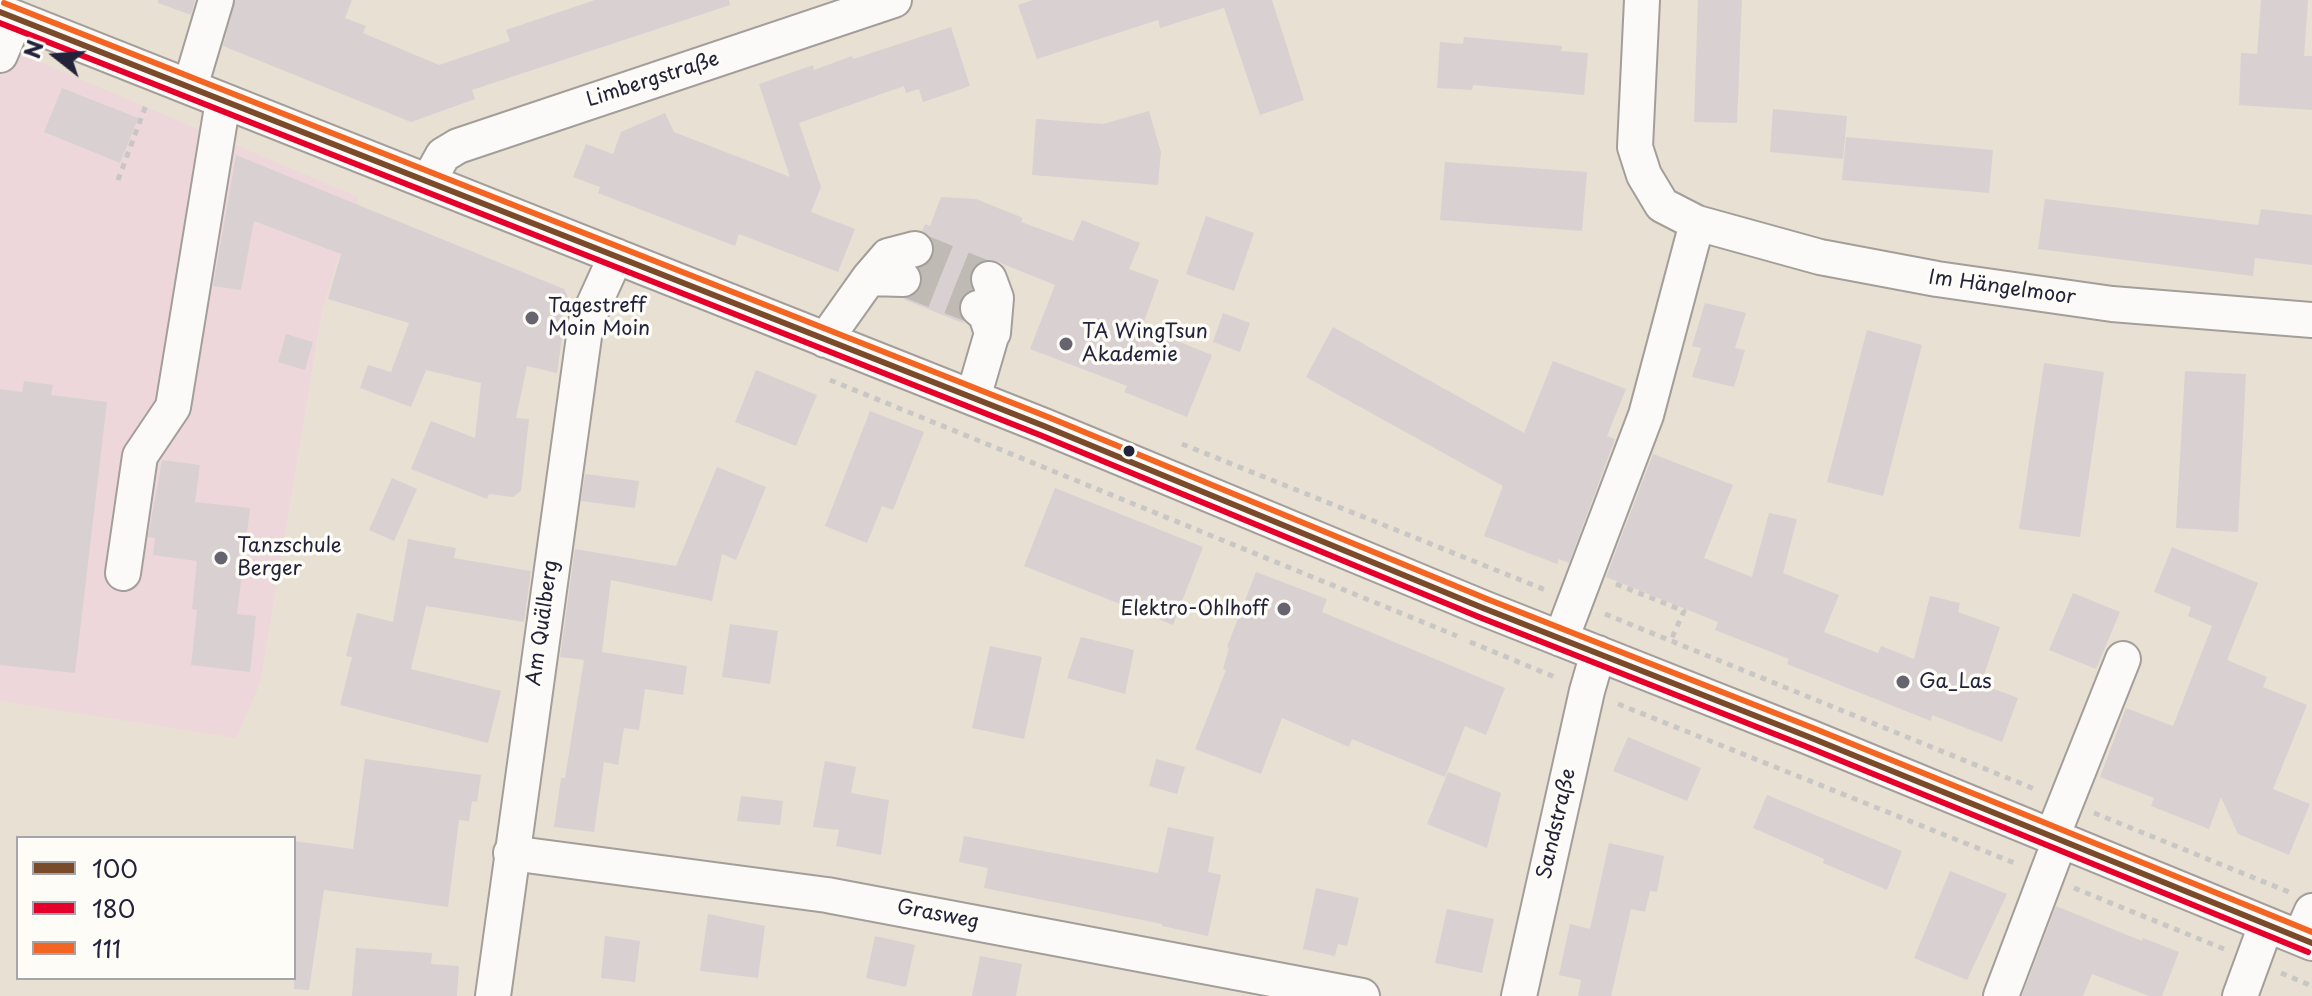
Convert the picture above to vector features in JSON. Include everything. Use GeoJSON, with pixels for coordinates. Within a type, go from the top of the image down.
{"type":"FeatureCollection","features":[{"type":"Feature","properties":{"kind":"street"},"geometry":{"type":"LineString","coordinates":[[190,87],[216,0]]}},
{"type":"Feature","properties":{"kind":"street","name":"Limbergstraße"},"geometry":{"type":"LineString","coordinates":[[428,182],[443,155],[458,146],[894,0]]}},
{"type":"Feature","properties":{"kind":"street","name":"Im Hängelmoor"},"geometry":{"type":"LineString","coordinates":[[1642,0],[1635,147],[1644,175],[1662,205],[1697,223],[1820,257],[1937,279],[2112,304],[2312,320]]}},
{"type":"Feature","properties":{"kind":"street"},"geometry":{"type":"LineString","coordinates":[[0,55],[8,15],[973,398],[2266,925],[2307,923]]}},
{"type":"Feature","properties":{"kind":"street"},"geometry":{"type":"LineString","coordinates":[[123,573],[140,456],[173,407],[223,101]]}},
{"type":"Feature","properties":{"kind":"street"},"geometry":{"type":"LineString","coordinates":[[1561,639],[1646,415],[1697,223]]}},
{"type":"Feature","properties":{"kind":"street","name":"Am Quälberg"},"geometry":{"type":"LineString","coordinates":[[493,996],[586,322],[616,256]]}},
{"type":"Feature","properties":{"kind":"street"},"geometry":{"type":"LineString","coordinates":[[825,340],[896,269]]}},
{"type":"Feature","properties":{"kind":"street"},"geometry":{"type":"LineString","coordinates":[[973,398],[986,307]]}},
{"type":"Feature","properties":{"kind":"street","name":"Sandstraße"},"geometry":{"type":"LineString","coordinates":[[1519,996],[1598,653]]}},
{"type":"Feature","properties":{"kind":"street"},"geometry":{"type":"LineString","coordinates":[[2001,996],[2045,876],[2066,802],[2123,659]]}},
{"type":"Feature","properties":{"kind":"street","name":"Grasweg"},"geometry":{"type":"LineString","coordinates":[[511,853],[827,895],[1362,996]]}},
{"type":"Feature","properties":{"kind":"street"},"geometry":{"type":"LineString","coordinates":[[2240,996],[2266,925]]}},
{"type":"Feature","properties":{"kind":"path"},"geometry":{"type":"LineString","coordinates":[[118,180],[146,105]]}},
{"type":"Feature","properties":{"kind":"path"},"geometry":{"type":"LineString","coordinates":[[816,374],[2312,986]]}},
{"type":"Feature","properties":{"kind":"path"},"geometry":{"type":"LineString","coordinates":[[1169,439],[2066,802],[2307,923]]}},
{"type":"Feature","properties":{"kind":"path"},"geometry":{"type":"LineString","coordinates":[[1615,583],[1684,611],[1671,640]]}},
{"type":"Feature","properties":{"kind":"shaded area"},"geometry":{"type":"Polygon","coordinates":[[[0,45],[358,197],[322,310],[260,683],[236,738],[0,701],[0,45]]]}},
{"type":"Feature","properties":{"kind":"building"},"geometry":{"type":"Polygon","coordinates":[[[158,0],[195,0],[191,15],[158,3],[158,0]]]}},
{"type":"Feature","properties":{"kind":"building"},"geometry":{"type":"Polygon","coordinates":[[[235,0],[352,0],[345,18],[366,26],[363,33],[439,65],[510,41],[506,30],[595,0],[729,0],[730,5],[472,90],[475,99],[411,122],[223,46],[235,0]]]}},
{"type":"Feature","properties":{"kind":"building"},"geometry":{"type":"Polygon","coordinates":[[[1033,0],[1272,0],[1304,100],[1260,115],[1224,8],[1160,28],[1158,20],[1037,59],[1018,5],[1033,0]]]}},
{"type":"Feature","properties":{"kind":"building"},"geometry":{"type":"Polygon","coordinates":[[[1698,0],[1742,0],[1737,123],[1694,122],[1698,0]]]}},
{"type":"Feature","properties":{"kind":"building"},"geometry":{"type":"Polygon","coordinates":[[[2261,0],[2308,0],[2304,56],[2312,56],[2312,110],[2239,105],[2241,53],[2257,54],[2261,0]]]}},
{"type":"Feature","properties":{"kind":"building"},"geometry":{"type":"Polygon","coordinates":[[[951,27],[970,86],[923,102],[919,89],[906,93],[904,86],[799,123],[821,187],[811,212],[855,229],[838,272],[739,234],[735,246],[598,193],[600,187],[573,177],[586,144],[613,154],[621,132],[665,113],[674,132],[790,177],[759,84],[813,65],[814,70],[951,27]]]}},
{"type":"Feature","properties":{"kind":"building"},"geometry":{"type":"Polygon","coordinates":[[[1464,37],[1562,46],[1561,51],[1588,53],[1584,95],[1473,85],[1472,90],[1437,88],[1440,42],[1463,44],[1464,37]]]}},
{"type":"Feature","properties":{"kind":"building"},"geometry":{"type":"Polygon","coordinates":[[[62,88],[138,118],[120,163],[44,132],[62,88]]]}},
{"type":"Feature","properties":{"kind":"building"},"geometry":{"type":"Polygon","coordinates":[[[1773,109],[1847,116],[1843,159],[1770,152],[1773,109]]]}},
{"type":"Feature","properties":{"kind":"building"},"geometry":{"type":"Polygon","coordinates":[[[1149,111],[1161,152],[1158,185],[1032,175],[1036,119],[1103,124],[1149,111]]]}},
{"type":"Feature","properties":{"kind":"building"},"geometry":{"type":"Polygon","coordinates":[[[1846,137],[1993,150],[1989,193],[1842,180],[1846,137]]]}},
{"type":"Feature","properties":{"kind":"building"},"geometry":{"type":"Polygon","coordinates":[[[236,155],[564,289],[568,297],[557,373],[527,366],[516,418],[529,419],[521,491],[513,497],[489,494],[487,499],[411,469],[431,421],[475,438],[481,383],[426,370],[411,407],[360,388],[368,365],[391,372],[409,323],[328,299],[341,254],[254,221],[241,290],[213,286],[236,155]]]}},
{"type":"Feature","properties":{"kind":"building"},"geometry":{"type":"Polygon","coordinates":[[[1445,162],[1587,172],[1582,231],[1440,220],[1445,162]]]}},
{"type":"Feature","properties":{"kind":"building"},"geometry":{"type":"Polygon","coordinates":[[[941,197],[976,199],[1023,218],[1021,222],[1073,241],[1082,220],[1140,243],[1129,269],[1159,280],[1142,327],[1212,355],[1187,417],[1124,392],[1127,386],[1030,349],[1055,285],[993,260],[983,260],[973,267],[969,276],[971,289],[959,303],[959,314],[965,324],[903,299],[912,297],[920,290],[923,279],[920,268],[928,264],[934,255],[934,243],[922,231],[925,224],[930,226],[941,197]]]}},
{"type":"Feature","properties":{"kind":"building"},"geometry":{"type":"Polygon","coordinates":[[[2045,199],[2258,225],[2261,209],[2312,215],[2312,265],[2255,258],[2253,276],[2038,249],[2045,199]]]}},
{"type":"Feature","properties":{"kind":"building"},"geometry":{"type":"Polygon","coordinates":[[[1206,216],[1254,233],[1234,291],[1186,274],[1206,216]]]}},
{"type":"Feature","properties":{"kind":"building"},"geometry":{"type":"Polygon","coordinates":[[[1705,303],[1746,313],[1735,348],[1745,350],[1734,387],[1692,377],[1701,348],[1692,346],[1705,303]]]}},
{"type":"Feature","properties":{"kind":"building"},"geometry":{"type":"Polygon","coordinates":[[[1223,313],[1250,323],[1240,352],[1213,342],[1223,313]]]}},
{"type":"Feature","properties":{"kind":"building"},"geometry":{"type":"Polygon","coordinates":[[[1333,327],[1524,433],[1553,361],[1626,389],[1607,436],[1615,439],[1569,563],[1559,559],[1557,564],[1484,536],[1503,486],[1306,377],[1333,327]]]}},
{"type":"Feature","properties":{"kind":"building"},"geometry":{"type":"Polygon","coordinates":[[[1867,330],[1922,345],[1883,496],[1827,482],[1867,330]]]}},
{"type":"Feature","properties":{"kind":"building"},"geometry":{"type":"Polygon","coordinates":[[[286,334],[313,342],[305,370],[278,362],[286,334]]]}},
{"type":"Feature","properties":{"kind":"building"},"geometry":{"type":"Polygon","coordinates":[[[2044,363],[2104,372],[2080,537],[2019,529],[2044,363]]]}},
{"type":"Feature","properties":{"kind":"building"},"geometry":{"type":"Polygon","coordinates":[[[756,370],[817,395],[796,446],[735,422],[756,370]]]}},
{"type":"Feature","properties":{"kind":"building"},"geometry":{"type":"Polygon","coordinates":[[[2185,371],[2246,374],[2238,532],[2176,528],[2185,371]]]}},
{"type":"Feature","properties":{"kind":"building"},"geometry":{"type":"Polygon","coordinates":[[[24,381],[53,385],[51,395],[107,402],[75,673],[0,665],[0,389],[22,392],[24,381]]]}},
{"type":"Feature","properties":{"kind":"building"},"geometry":{"type":"Polygon","coordinates":[[[870,411],[924,432],[893,510],[882,506],[867,543],[825,526],[870,411]]]}},
{"type":"Feature","properties":{"kind":"building"},"geometry":{"type":"Polygon","coordinates":[[[1653,454],[1733,485],[1704,558],[1752,577],[1769,513],[1797,519],[1783,573],[1839,595],[1824,632],[1878,653],[1881,646],[1914,659],[1930,596],[1960,603],[1958,612],[2000,627],[1981,684],[2018,698],[2002,742],[1932,715],[1931,721],[1787,664],[1789,659],[1715,630],[1718,622],[1606,577],[1653,454]]]}},
{"type":"Feature","properties":{"kind":"building"},"geometry":{"type":"Polygon","coordinates":[[[162,460],[200,465],[195,502],[250,508],[237,614],[256,616],[250,672],[191,665],[197,610],[192,609],[197,561],[153,555],[155,538],[148,537],[162,460]]]}},
{"type":"Feature","properties":{"kind":"building"},"geometry":{"type":"Polygon","coordinates":[[[717,467],[766,487],[736,560],[722,554],[712,601],[611,580],[602,652],[687,666],[683,695],[645,689],[639,730],[624,728],[618,765],[604,762],[594,832],[554,827],[584,660],[560,657],[575,549],[676,566],[717,467]]]}},
{"type":"Feature","properties":{"kind":"building"},"geometry":{"type":"Polygon","coordinates":[[[585,474],[639,481],[635,508],[581,501],[585,474]]]}},
{"type":"Feature","properties":{"kind":"building"},"geometry":{"type":"Polygon","coordinates":[[[392,478],[417,489],[394,541],[369,530],[392,478]]]}},
{"type":"Feature","properties":{"kind":"building"},"geometry":{"type":"Polygon","coordinates":[[[1055,488],[1203,547],[1173,625],[1024,566],[1055,488]]]}},
{"type":"Feature","properties":{"kind":"building"},"geometry":{"type":"Polygon","coordinates":[[[408,539],[456,548],[454,558],[531,571],[524,622],[426,606],[411,669],[501,691],[488,743],[340,705],[352,657],[346,656],[357,613],[393,622],[408,539]]]}},
{"type":"Feature","properties":{"kind":"building"},"geometry":{"type":"Polygon","coordinates":[[[2172,547],[2258,583],[2227,660],[2267,677],[2263,687],[2307,705],[2273,789],[2310,804],[2289,855],[2238,834],[2221,797],[2209,829],[2151,806],[2154,798],[2100,777],[2126,708],[2173,726],[2212,626],[2188,616],[2191,607],[2154,592],[2172,547]]]}},
{"type":"Feature","properties":{"kind":"building"},"geometry":{"type":"Polygon","coordinates":[[[1256,572],[1327,599],[1322,612],[1505,688],[1486,735],[1465,726],[1445,777],[1352,739],[1349,747],[1282,718],[1261,774],[1195,749],[1226,670],[1223,669],[1227,647],[1256,572]]]}},
{"type":"Feature","properties":{"kind":"building"},"geometry":{"type":"Polygon","coordinates":[[[2073,593],[2120,612],[2096,669],[2049,650],[2073,593]]]}},
{"type":"Feature","properties":{"kind":"building"},"geometry":{"type":"Polygon","coordinates":[[[730,624],[778,631],[770,684],[722,677],[730,624]]]}},
{"type":"Feature","properties":{"kind":"building"},"geometry":{"type":"Polygon","coordinates":[[[1081,637],[1134,650],[1125,694],[1067,678],[1081,637]]]}},
{"type":"Feature","properties":{"kind":"building"},"geometry":{"type":"Polygon","coordinates":[[[990,646],[1042,657],[1024,739],[972,728],[990,646]]]}},
{"type":"Feature","properties":{"kind":"building"},"geometry":{"type":"Polygon","coordinates":[[[1628,737],[1701,768],[1687,801],[1613,771],[1628,737]]]}},
{"type":"Feature","properties":{"kind":"building"},"geometry":{"type":"Polygon","coordinates":[[[365,759],[481,775],[477,802],[472,801],[469,821],[459,820],[448,907],[324,890],[309,990],[294,989],[296,841],[353,849],[365,759]]]}},
{"type":"Feature","properties":{"kind":"building"},"geometry":{"type":"Polygon","coordinates":[[[1156,759],[1185,767],[1177,794],[1149,786],[1156,759]]]}},
{"type":"Feature","properties":{"kind":"building"},"geometry":{"type":"Polygon","coordinates":[[[825,761],[856,767],[851,793],[889,800],[881,855],[836,846],[839,830],[813,827],[825,761]]]}},
{"type":"Feature","properties":{"kind":"building"},"geometry":{"type":"Polygon","coordinates":[[[1448,772],[1501,793],[1487,848],[1427,824],[1448,772]]]}},
{"type":"Feature","properties":{"kind":"building"},"geometry":{"type":"Polygon","coordinates":[[[1767,795],[1902,851],[1887,890],[1753,828],[1767,795]]]}},
{"type":"Feature","properties":{"kind":"building"},"geometry":{"type":"Polygon","coordinates":[[[741,796],[783,801],[780,825],[737,821],[741,796]]]}},
{"type":"Feature","properties":{"kind":"building"},"geometry":{"type":"Polygon","coordinates":[[[1168,827],[1214,837],[1208,872],[1221,875],[1208,936],[984,888],[988,868],[959,862],[964,836],[1158,873],[1168,827]]]}},
{"type":"Feature","properties":{"kind":"building"},"geometry":{"type":"Polygon","coordinates":[[[1609,843],[1664,856],[1657,892],[1650,891],[1645,912],[1631,909],[1611,996],[1578,996],[1581,980],[1559,975],[1570,924],[1590,929],[1609,843]]]}},
{"type":"Feature","properties":{"kind":"building"},"geometry":{"type":"Polygon","coordinates":[[[1950,871],[2007,894],[1967,980],[1914,958],[1950,871]]]}},
{"type":"Feature","properties":{"kind":"building"},"geometry":{"type":"Polygon","coordinates":[[[1316,888],[1359,898],[1347,946],[1338,944],[1335,956],[1303,949],[1316,888]]]}},
{"type":"Feature","properties":{"kind":"building"},"geometry":{"type":"Polygon","coordinates":[[[2056,906],[2142,941],[2143,938],[2179,952],[2162,996],[2149,996],[2092,974],[2083,996],[2022,996],[2056,906]]]}},
{"type":"Feature","properties":{"kind":"building"},"geometry":{"type":"Polygon","coordinates":[[[1447,909],[1494,919],[1482,973],[1435,963],[1447,909]]]}},
{"type":"Feature","properties":{"kind":"building"},"geometry":{"type":"Polygon","coordinates":[[[708,914],[765,926],[758,978],[700,971],[708,914]]]}},
{"type":"Feature","properties":{"kind":"building"},"geometry":{"type":"Polygon","coordinates":[[[605,936],[640,941],[635,982],[601,978],[605,936]]]}},
{"type":"Feature","properties":{"kind":"building"},"geometry":{"type":"Polygon","coordinates":[[[875,936],[915,945],[906,987],[866,978],[875,936]]]}},
{"type":"Feature","properties":{"kind":"building"},"geometry":{"type":"Polygon","coordinates":[[[356,948],[432,953],[431,964],[459,966],[457,996],[352,996],[356,948]]]}},
{"type":"Feature","properties":{"kind":"building"},"geometry":{"type":"Polygon","coordinates":[[[980,956],[1022,964],[1016,996],[972,996],[980,956]]]}},
{"type":"Feature","properties":{"kind":"tunnel"},"geometry":{"type":"LineString","coordinates":[[915,249],[989,279]]}},
{"type":"Feature","properties":{"kind":"tunnel"},"geometry":{"type":"LineString","coordinates":[[903,279],[978,308]]}},
{"type":"Feature","properties":{"kind":"transit line","name":"111"},"geometry":{"type":"LineString","coordinates":[[4,3],[1048,417],[1487,599],[2312,932]]}},
{"type":"Feature","properties":{"kind":"transit line","name":"100"},"geometry":{"type":"LineString","coordinates":[[0,12],[1044,426],[1483,608],[1809,737],[2312,943]]}},
{"type":"Feature","properties":{"kind":"transit line","name":"180"},"geometry":{"type":"LineString","coordinates":[[0,23],[1040,435],[1479,617],[1805,746],[2308,952]]}},
{"type":"Feature","properties":{"kind":"place","name":"Tagestreff Moin Moin"},"geometry":{"type":"Point","coordinates":[532,318]}},
{"type":"Feature","properties":{"kind":"place","name":"TA WingTsun Akademie"},"geometry":{"type":"Point","coordinates":[1066,344]}},
{"type":"Feature","properties":{"kind":"place","name":"Tanzschule Berger"},"geometry":{"type":"Point","coordinates":[221,558]}},
{"type":"Feature","properties":{"kind":"place","name":"Elektro-Ohlhoff"},"geometry":{"type":"Point","coordinates":[1284,609]}},
{"type":"Feature","properties":{"kind":"place","name":"Ga_Las"},"geometry":{"type":"Point","coordinates":[1903,682]}}]}
